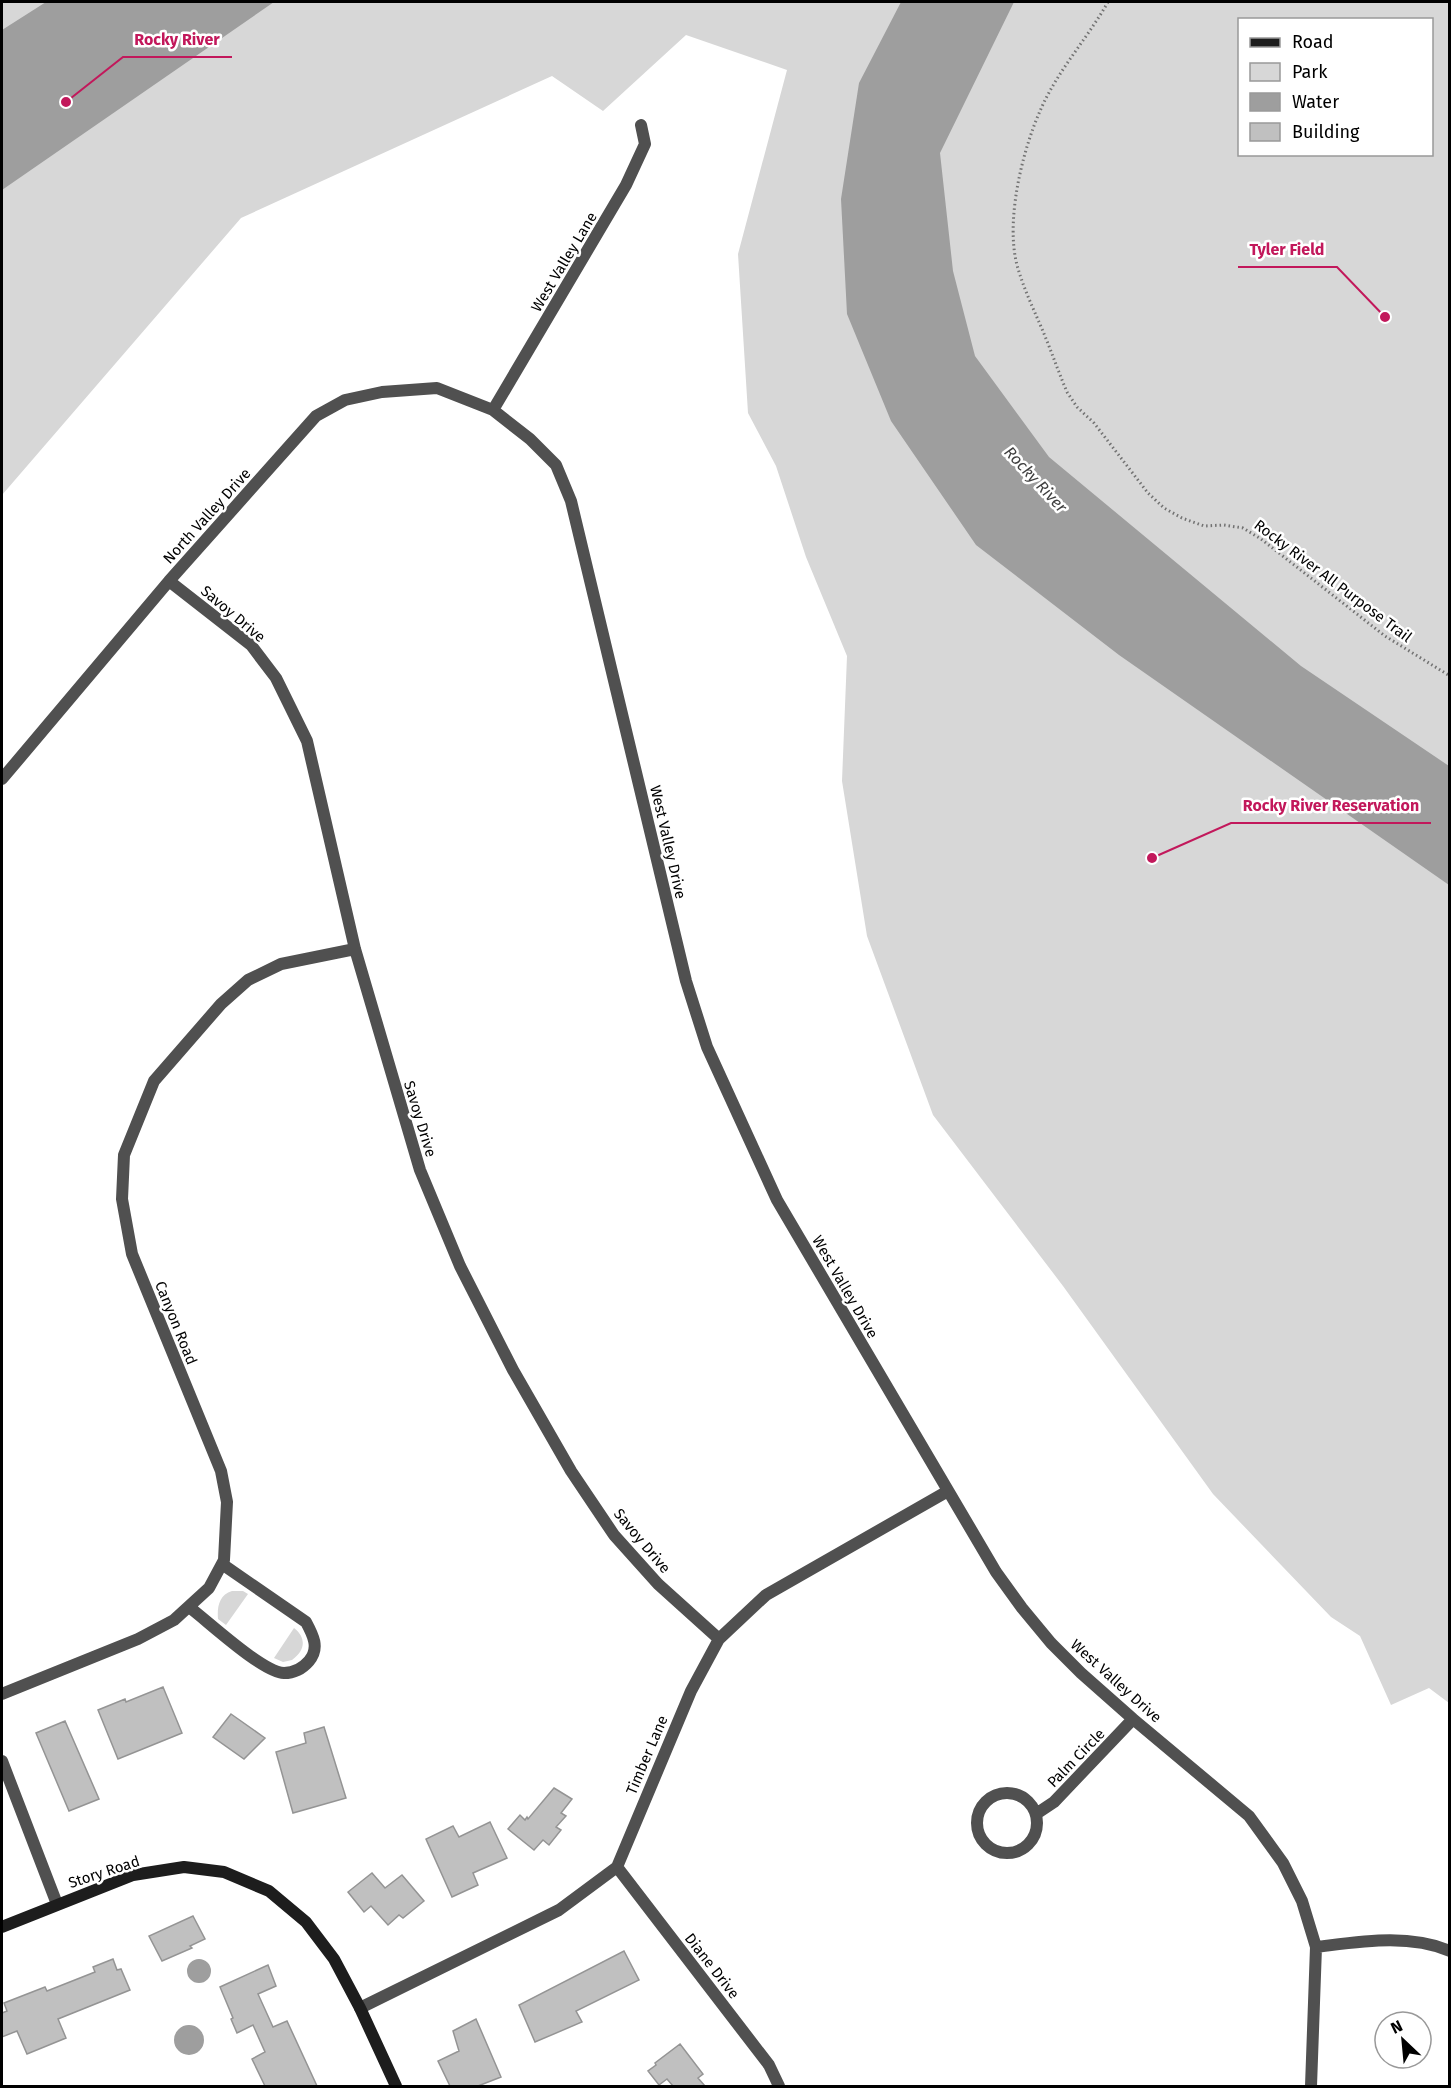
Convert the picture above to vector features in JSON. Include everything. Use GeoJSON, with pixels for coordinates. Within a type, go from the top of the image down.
{"type":"FeatureCollection","features":[{"type":"Feature","properties":{"kind":"street","name":"West Valley Lane"},"geometry":{"type":"LineString","coordinates":[[493,410],[627,186],[645,144],[640,125]]}},
{"type":"Feature","properties":{"kind":"street","name":"North Valley Drive"},"geometry":{"type":"LineString","coordinates":[[2,779],[169,581],[316,416],[345,400],[382,392],[437,388],[493,410]]}},
{"type":"Feature","properties":{"kind":"street","name":"West Valley Drive"},"geometry":{"type":"LineString","coordinates":[[493,410],[530,439],[556,465],[571,501],[686,981],[707,1047],[777,1200],[996,1572],[1022,1608],[1081,1673],[1249,1816],[1283,1863],[1302,1901],[1316,1947],[1311,2086]]}},
{"type":"Feature","properties":{"kind":"street","name":"Savoy Drive"},"geometry":{"type":"LineString","coordinates":[[169,581],[251,645],[276,678],[307,741],[355,949],[420,1170],[460,1266],[513,1370],[571,1471],[615,1535],[658,1584],[719,1639]]}},
{"type":"Feature","properties":{"kind":"street","name":"Canyon Road"},"geometry":{"type":"LineString","coordinates":[[2,1694],[138,1639],[174,1620],[209,1588],[222,1564],[227,1502],[221,1472],[132,1254],[122,1199],[124,1155],[154,1081],[221,1004],[248,980],[281,964],[355,949]]}},
{"type":"Feature","properties":{"kind":"street","name":"Timber Lane"},"geometry":{"type":"LineString","coordinates":[[617,1867],[691,1691],[719,1639],[766,1595],[948,1491]]}},
{"type":"Feature","properties":{"kind":"street"},"geometry":{"type":"LineString","coordinates":[[189,1607],[268,1668],[285,1673],[300,1669],[310,1660],[315,1650],[314,1636],[306,1622],[222,1564]]}},
{"type":"Feature","properties":{"kind":"street","name":"Palm Circle"},"geometry":{"type":"LineString","coordinates":[[1036,1814],[1054,1802],[1134,1719]]}},
{"type":"Feature","properties":{"kind":"street"},"geometry":{"type":"LineString","coordinates":[[2,1761],[57,1904]]}},
{"type":"Feature","properties":{"kind":"street"},"geometry":{"type":"LineString","coordinates":[[1015,1794],[1024,1798],[1036,1814],[1038,1824],[1030,1843],[1014,1853],[1003,1854],[994,1851],[980,1837],[977,1828],[980,1808],[996,1795],[1015,1794]]}},
{"type":"Feature","properties":{"kind":"street","name":"Story Road"},"geometry":{"type":"LineString","coordinates":[[2,1927],[133,1875],[184,1867],[224,1872],[269,1891],[306,1922],[334,1959],[360,2008],[396,2086]]}},
{"type":"Feature","properties":{"kind":"street"},"geometry":{"type":"LineString","coordinates":[[360,2008],[559,1910],[617,1867]]}},
{"type":"Feature","properties":{"kind":"street","name":"Diane Drive"},"geometry":{"type":"LineString","coordinates":[[617,1867],[769,2065],[779,2086]]}},
{"type":"Feature","properties":{"kind":"street"},"geometry":{"type":"LineString","coordinates":[[1316,1947],[1372,1941],[1415,1942],[1449,1951]]}},
{"type":"Feature","properties":{"kind":"path","name":"Rocky River All Purpose Trail"},"geometry":{"type":"LineString","coordinates":[[1108,2],[1050,91],[1027,150],[1017,185],[1014,235],[1017,264],[1067,392],[1148,493],[1164,508],[1204,526],[1224,525],[1243,528],[1261,538],[1385,636],[1449,676]]}},
{"type":"Feature","properties":{"kind":"green space"},"geometry":{"type":"Polygon","coordinates":[[[2,2],[1449,2],[1449,1703],[1429,1688],[1391,1705],[1360,1636],[1331,1617],[1213,1494],[1063,1286],[933,1115],[867,936],[842,781],[847,656],[806,557],[776,466],[748,413],[738,254],[787,70],[686,35],[603,111],[552,76],[241,218],[2,495],[2,2]]]}},
{"type":"Feature","properties":{"kind":"green space"},"geometry":{"type":"Polygon","coordinates":[[[232,1591],[243,1591],[248,1594],[226,1625],[218,1619],[219,1606],[224,1595],[232,1591]]]}},
{"type":"Feature","properties":{"kind":"green space"},"geometry":{"type":"Polygon","coordinates":[[[294,1628],[303,1640],[300,1653],[292,1660],[283,1662],[274,1658],[294,1628]]]}},
{"type":"Feature","properties":{"kind":"water"},"geometry":{"type":"Polygon","coordinates":[[[46,2],[274,2],[2,190],[2,30],[46,2]]]}},
{"type":"Feature","properties":{"kind":"water","name":"Rocky River"},"geometry":{"type":"Polygon","coordinates":[[[901,2],[1014,2],[940,153],[953,271],[975,356],[1049,457],[1301,666],[1449,766],[1449,885],[1119,655],[976,545],[891,421],[847,314],[841,199],[859,83],[901,2]]]}},
{"type":"Feature","properties":{"kind":"water"},"geometry":{"type":"Polygon","coordinates":[[[199,1959],[207,1963],[211,1971],[207,1979],[199,1983],[191,1979],[187,1971],[191,1963],[199,1959]]]}},
{"type":"Feature","properties":{"kind":"water"},"geometry":{"type":"Polygon","coordinates":[[[189,2025],[200,2029],[204,2040],[200,2051],[189,2055],[178,2051],[174,2040],[178,2029],[189,2025]]]}},
{"type":"Feature","properties":{"kind":"building"},"geometry":{"type":"Polygon","coordinates":[[[163,1687],[182,1733],[118,1759],[98,1710],[163,1687]]]}},
{"type":"Feature","properties":{"kind":"building"},"geometry":{"type":"Polygon","coordinates":[[[231,1714],[265,1738],[244,1759],[213,1737],[231,1714]]]}},
{"type":"Feature","properties":{"kind":"building"},"geometry":{"type":"Polygon","coordinates":[[[65,1721],[99,1799],[69,1811],[36,1733],[65,1721]]]}},
{"type":"Feature","properties":{"kind":"building"},"geometry":{"type":"Polygon","coordinates":[[[324,1727],[346,1798],[293,1813],[276,1752],[306,1743],[304,1733],[324,1727]]]}},
{"type":"Feature","properties":{"kind":"building"},"geometry":{"type":"Polygon","coordinates":[[[554,1788],[572,1799],[561,1813],[566,1816],[556,1827],[561,1830],[549,1845],[543,1840],[534,1850],[508,1829],[520,1815],[525,1820],[527,1817],[528,1819],[554,1788]]]}},
{"type":"Feature","properties":{"kind":"building"},"geometry":{"type":"Polygon","coordinates":[[[490,1822],[507,1858],[473,1873],[478,1885],[452,1897],[426,1839],[453,1826],[459,1837],[490,1822]]]}},
{"type":"Feature","properties":{"kind":"building"},"geometry":{"type":"Polygon","coordinates":[[[372,1873],[385,1888],[402,1875],[424,1901],[403,1918],[399,1915],[388,1925],[371,1906],[364,1912],[348,1892],[372,1873]]]}},
{"type":"Feature","properties":{"kind":"building"},"geometry":{"type":"Polygon","coordinates":[[[193,1916],[205,1939],[190,1946],[192,1948],[162,1961],[149,1936],[193,1916]]]}},
{"type":"Feature","properties":{"kind":"building"},"geometry":{"type":"Polygon","coordinates":[[[624,1951],[639,1980],[576,2011],[582,2022],[535,2042],[519,2005],[624,1951]]]}},
{"type":"Feature","properties":{"kind":"building"},"geometry":{"type":"Polygon","coordinates":[[[113,1959],[117,1970],[121,1969],[130,1990],[58,2019],[66,2038],[27,2054],[17,2031],[2,2037],[2,2013],[7,2011],[4,2003],[45,1987],[47,1991],[95,1972],[93,1967],[113,1959]]]}},
{"type":"Feature","properties":{"kind":"building"},"geometry":{"type":"Polygon","coordinates":[[[268,1965],[276,1986],[258,1994],[273,2027],[287,2021],[317,2086],[265,2086],[252,2059],[265,2052],[253,2025],[237,2033],[231,2019],[233,2018],[220,1987],[268,1965]]]}},
{"type":"Feature","properties":{"kind":"building"},"geometry":{"type":"Polygon","coordinates":[[[476,2019],[501,2077],[478,2086],[450,2086],[438,2061],[459,2051],[453,2031],[476,2019]]]}},
{"type":"Feature","properties":{"kind":"building"},"geometry":{"type":"Polygon","coordinates":[[[680,2044],[703,2074],[698,2078],[705,2086],[673,2086],[667,2079],[659,2085],[648,2071],[680,2044]]]}},
{"type":"Feature","properties":{"kind":"place","name":"Rocky River"},"geometry":{"type":"Point","coordinates":[66,102]}},
{"type":"Feature","properties":{"kind":"place","name":"Tyler Field"},"geometry":{"type":"Point","coordinates":[1385,317]}},
{"type":"Feature","properties":{"kind":"place","name":"Rocky River Reservation"},"geometry":{"type":"Point","coordinates":[1152,858]}}]}
